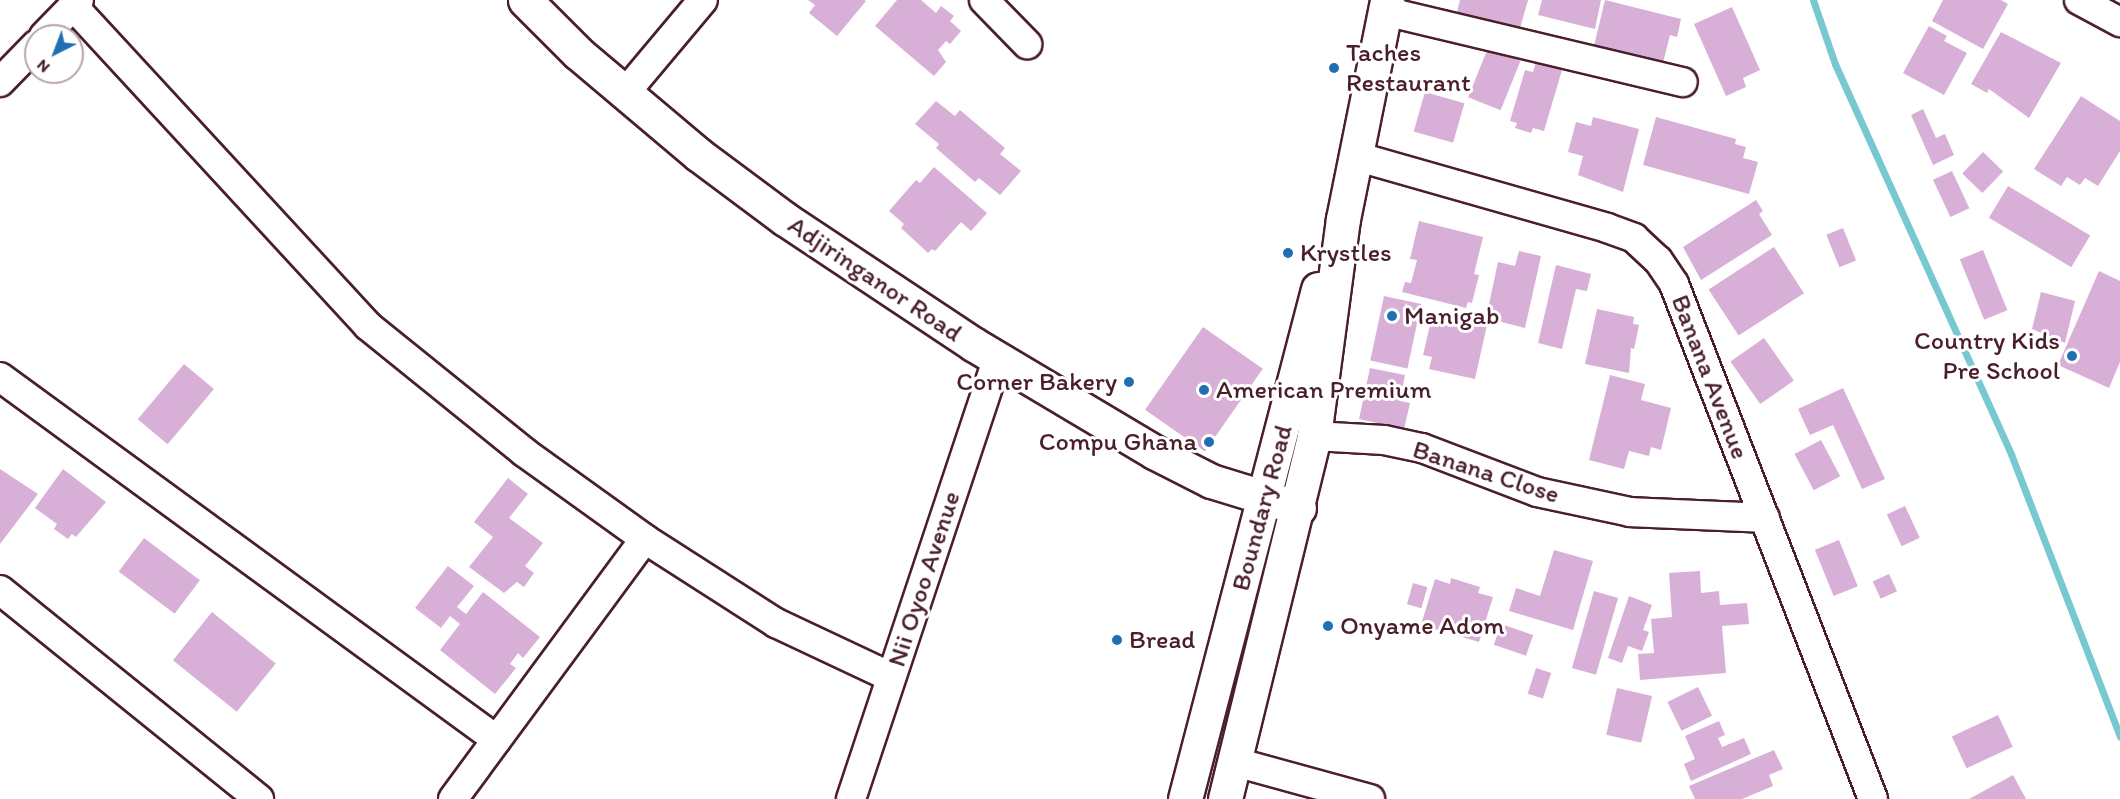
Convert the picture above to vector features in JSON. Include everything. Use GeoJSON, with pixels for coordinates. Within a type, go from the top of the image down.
{"type":"FeatureCollection","features":[{"type":"Feature","properties":{"kind":"main road","name":"Adjiringanor Road"},"geometry":{"type":"LineString","coordinates":[[525,0],[625,93],[785,219],[997,360],[1154,452],[1211,481],[1299,508]]}},
{"type":"Feature","properties":{"kind":"main road","name":"Boundary Road"},"geometry":{"type":"LineString","coordinates":[[1225,799],[1299,508],[1314,436],[1339,274],[1343,219],[1386,5]]}},
{"type":"Feature","properties":{"kind":"main road","name":"Boundary Road"},"geometry":{"type":"LineString","coordinates":[[1185,799],[1265,499],[1322,273],[1343,219]]}},
{"type":"Feature","properties":{"kind":"street"},"geometry":{"type":"LineString","coordinates":[[625,93],[703,0]]}},
{"type":"Feature","properties":{"kind":"street"},"geometry":{"type":"LineString","coordinates":[[984,0],[1027,44]]}},
{"type":"Feature","properties":{"kind":"street"},"geometry":{"type":"LineString","coordinates":[[2079,0],[2120,22]]}},
{"type":"Feature","properties":{"kind":"street"},"geometry":{"type":"LineString","coordinates":[[56,24],[76,3],[368,326],[524,452],[645,539],[776,623],[891,677]]}},
{"type":"Feature","properties":{"kind":"street"},"geometry":{"type":"LineString","coordinates":[[1386,5],[1683,82]]}},
{"type":"Feature","properties":{"kind":"street"},"geometry":{"type":"LineString","coordinates":[[0,82],[24,57]]}},
{"type":"Feature","properties":{"kind":"street","name":"Banana Avenue"},"geometry":{"type":"LineString","coordinates":[[1355,156],[1634,238],[1658,260],[1674,284],[1873,799]]}},
{"type":"Feature","properties":{"kind":"street","name":"Nii Oyoo Avenue"},"geometry":{"type":"LineString","coordinates":[[851,799],[997,360]]}},
{"type":"Feature","properties":{"kind":"street"},"geometry":{"type":"LineString","coordinates":[[0,377],[497,740]]}},
{"type":"Feature","properties":{"kind":"street","name":"Banana Close"},"geometry":{"type":"LineString","coordinates":[[1314,436],[1384,440],[1422,448],[1537,492],[1629,512],[1765,518]]}},
{"type":"Feature","properties":{"kind":"street"},"geometry":{"type":"LineString","coordinates":[[453,799],[645,539]]}},
{"type":"Feature","properties":{"kind":"street"},"geometry":{"type":"LineString","coordinates":[[0,590],[259,799]]}},
{"type":"Feature","properties":{"kind":"street"},"geometry":{"type":"LineString","coordinates":[[1235,762],[1370,799]]}},
{"type":"Feature","properties":{"kind":"building"},"geometry":{"type":"Polygon","coordinates":[[[808,0],[866,1],[837,36],[809,13],[815,5],[808,0]]]}},
{"type":"Feature","properties":{"kind":"building"},"geometry":{"type":"Polygon","coordinates":[[[897,0],[921,0],[936,13],[941,6],[954,16],[950,21],[961,31],[950,44],[946,41],[938,50],[946,62],[934,76],[875,26],[897,0]]]}},
{"type":"Feature","properties":{"kind":"building"},"geometry":{"type":"Polygon","coordinates":[[[1460,0],[1528,0],[1519,32],[1456,16],[1460,0]]]}},
{"type":"Feature","properties":{"kind":"building"},"geometry":{"type":"Polygon","coordinates":[[[1542,0],[1601,0],[1595,29],[1538,15],[1542,0]]]}},
{"type":"Feature","properties":{"kind":"building"},"geometry":{"type":"Polygon","coordinates":[[[1605,0],[1681,19],[1677,37],[1670,35],[1661,71],[1592,54],[1605,0]]]}},
{"type":"Feature","properties":{"kind":"building"},"geometry":{"type":"Polygon","coordinates":[[[1943,0],[2001,0],[2008,4],[1983,49],[1932,21],[1943,0]]]}},
{"type":"Feature","properties":{"kind":"building"},"geometry":{"type":"Polygon","coordinates":[[[1732,7],[1760,70],[1743,78],[1746,87],[1726,96],[1694,24],[1732,7]]]}},
{"type":"Feature","properties":{"kind":"building"},"geometry":{"type":"Polygon","coordinates":[[[1929,26],[1947,36],[1944,41],[1967,53],[1944,95],[1903,73],[1929,26]]]}},
{"type":"Feature","properties":{"kind":"building"},"geometry":{"type":"Polygon","coordinates":[[[2001,32],[2061,63],[2029,118],[1989,89],[1987,93],[1971,84],[2001,32]]]}},
{"type":"Feature","properties":{"kind":"building"},"geometry":{"type":"Polygon","coordinates":[[[1488,48],[1520,61],[1501,110],[1468,97],[1488,48]]]}},
{"type":"Feature","properties":{"kind":"building"},"geometry":{"type":"Polygon","coordinates":[[[1536,62],[1562,70],[1544,131],[1533,128],[1531,133],[1515,128],[1517,123],[1510,121],[1525,70],[1533,72],[1536,62]]]}},
{"type":"Feature","properties":{"kind":"building"},"geometry":{"type":"Polygon","coordinates":[[[1425,92],[1464,103],[1453,143],[1414,131],[1425,92]]]}},
{"type":"Feature","properties":{"kind":"building"},"geometry":{"type":"Polygon","coordinates":[[[2081,96],[2120,121],[2120,151],[2098,186],[2085,178],[2080,185],[2067,177],[2061,186],[2034,169],[2081,96]]]}},
{"type":"Feature","properties":{"kind":"building"},"geometry":{"type":"Polygon","coordinates":[[[936,101],[955,116],[960,110],[1005,148],[1000,154],[1021,171],[1000,195],[979,178],[975,182],[936,148],[939,144],[915,124],[936,101]]]}},
{"type":"Feature","properties":{"kind":"building"},"geometry":{"type":"Polygon","coordinates":[[[1923,109],[1936,138],[1945,134],[1954,155],[1933,165],[1911,115],[1923,109]]]}},
{"type":"Feature","properties":{"kind":"building"},"geometry":{"type":"Polygon","coordinates":[[[1593,117],[1639,129],[1623,192],[1578,175],[1583,156],[1568,152],[1576,122],[1591,126],[1593,117]]]}},
{"type":"Feature","properties":{"kind":"building"},"geometry":{"type":"Polygon","coordinates":[[[1656,117],[1736,139],[1735,144],[1746,147],[1743,158],[1758,162],[1749,194],[1643,165],[1656,117]]]}},
{"type":"Feature","properties":{"kind":"building"},"geometry":{"type":"Polygon","coordinates":[[[1983,152],[2003,171],[1982,193],[1962,174],[1983,152]]]}},
{"type":"Feature","properties":{"kind":"building"},"geometry":{"type":"Polygon","coordinates":[[[934,167],[987,213],[971,231],[961,222],[935,251],[932,249],[928,253],[901,228],[904,224],[889,211],[916,180],[920,183],[934,167]]]}},
{"type":"Feature","properties":{"kind":"building"},"geometry":{"type":"Polygon","coordinates":[[[1952,171],[1969,208],[1950,217],[1933,180],[1952,171]]]}},
{"type":"Feature","properties":{"kind":"building"},"geometry":{"type":"Polygon","coordinates":[[[2008,186],[2090,235],[2071,267],[1989,218],[2008,186]]]}},
{"type":"Feature","properties":{"kind":"building"},"geometry":{"type":"Polygon","coordinates":[[[1756,200],[1763,211],[1759,214],[1772,235],[1701,280],[1683,247],[1756,200]]]}},
{"type":"Feature","properties":{"kind":"building"},"geometry":{"type":"Polygon","coordinates":[[[1419,221],[1483,237],[1474,274],[1479,275],[1472,303],[1468,302],[1466,308],[1402,292],[1405,282],[1411,283],[1417,260],[1410,259],[1419,221]]]}},
{"type":"Feature","properties":{"kind":"building"},"geometry":{"type":"Polygon","coordinates":[[[1843,228],[1856,260],[1839,267],[1826,235],[1843,228]]]}},
{"type":"Feature","properties":{"kind":"building"},"geometry":{"type":"Polygon","coordinates":[[[1774,247],[1804,293],[1739,336],[1709,289],[1774,247]]]}},
{"type":"Feature","properties":{"kind":"building"},"geometry":{"type":"Polygon","coordinates":[[[1983,250],[2007,310],[1984,320],[1960,259],[1983,250]]]}},
{"type":"Feature","properties":{"kind":"building"},"geometry":{"type":"Polygon","coordinates":[[[1519,251],[1541,256],[1525,328],[1486,318],[1498,262],[1515,266],[1519,251]]]}},
{"type":"Feature","properties":{"kind":"building"},"geometry":{"type":"Polygon","coordinates":[[[1556,265],[1591,274],[1587,291],[1576,289],[1562,349],[1538,343],[1556,265]]]}},
{"type":"Feature","properties":{"kind":"building"},"geometry":{"type":"Polygon","coordinates":[[[2099,271],[2120,281],[2120,362],[2109,388],[2058,365],[2099,271]]]}},
{"type":"Feature","properties":{"kind":"building"},"geometry":{"type":"Polygon","coordinates":[[[2041,292],[2075,301],[2065,343],[2032,329],[2041,292]]]}},
{"type":"Feature","properties":{"kind":"building"},"geometry":{"type":"Polygon","coordinates":[[[1384,296],[1421,304],[1407,368],[1370,361],[1384,296]]]}},
{"type":"Feature","properties":{"kind":"building"},"geometry":{"type":"Polygon","coordinates":[[[1597,309],[1634,317],[1633,324],[1639,325],[1634,349],[1631,348],[1629,373],[1585,364],[1597,309]]]}},
{"type":"Feature","properties":{"kind":"building"},"geometry":{"type":"Polygon","coordinates":[[[1441,315],[1487,325],[1475,379],[1429,369],[1432,357],[1423,355],[1430,325],[1438,327],[1441,315]]]}},
{"type":"Feature","properties":{"kind":"building","name":"American Premium"},"geometry":{"type":"Polygon","coordinates":[[[1203,327],[1263,369],[1205,452],[1145,410],[1203,327]]]}},
{"type":"Feature","properties":{"kind":"building"},"geometry":{"type":"Polygon","coordinates":[[[1764,338],[1794,381],[1760,404],[1730,362],[1764,338]]]}},
{"type":"Feature","properties":{"kind":"building"},"geometry":{"type":"Polygon","coordinates":[[[184,364],[214,389],[168,444],[138,419],[184,364]]]}},
{"type":"Feature","properties":{"kind":"building"},"geometry":{"type":"Polygon","coordinates":[[[1370,368],[1405,375],[1400,401],[1410,403],[1404,429],[1359,419],[1370,368]]]}},
{"type":"Feature","properties":{"kind":"building"},"geometry":{"type":"Polygon","coordinates":[[[1610,375],[1645,384],[1641,400],[1671,408],[1661,450],[1651,447],[1649,456],[1629,451],[1624,469],[1589,460],[1610,375]]]}},
{"type":"Feature","properties":{"kind":"building"},"geometry":{"type":"Polygon","coordinates":[[[1843,388],[1885,479],[1862,489],[1833,425],[1810,435],[1798,409],[1843,388]]]}},
{"type":"Feature","properties":{"kind":"building"},"geometry":{"type":"Polygon","coordinates":[[[1821,440],[1840,476],[1814,490],[1795,454],[1821,440]]]}},
{"type":"Feature","properties":{"kind":"building"},"geometry":{"type":"Polygon","coordinates":[[[0,469],[38,494],[0,544],[0,469]]]}},
{"type":"Feature","properties":{"kind":"building"},"geometry":{"type":"Polygon","coordinates":[[[63,469],[106,502],[76,537],[72,534],[68,539],[54,529],[57,524],[35,508],[63,469]]]}},
{"type":"Feature","properties":{"kind":"building"},"geometry":{"type":"Polygon","coordinates":[[[508,478],[528,494],[509,518],[543,543],[525,566],[534,573],[524,587],[517,582],[504,593],[469,567],[493,537],[474,522],[508,478]]]}},
{"type":"Feature","properties":{"kind":"building"},"geometry":{"type":"Polygon","coordinates":[[[1905,506],[1920,538],[1902,546],[1887,514],[1905,506]]]}},
{"type":"Feature","properties":{"kind":"building"},"geometry":{"type":"Polygon","coordinates":[[[144,538],[200,580],[175,614],[119,572],[144,538]]]}},
{"type":"Feature","properties":{"kind":"building"},"geometry":{"type":"Polygon","coordinates":[[[1839,540],[1858,586],[1834,596],[1815,550],[1839,540]]]}},
{"type":"Feature","properties":{"kind":"building"},"geometry":{"type":"Polygon","coordinates":[[[1554,550],[1593,561],[1573,630],[1509,611],[1516,588],[1540,596],[1554,550]]]}},
{"type":"Feature","properties":{"kind":"building"},"geometry":{"type":"Polygon","coordinates":[[[448,566],[474,586],[457,607],[466,614],[483,592],[540,637],[523,658],[518,653],[510,664],[516,668],[495,694],[440,650],[460,624],[450,616],[441,628],[415,608],[448,566]]]}},
{"type":"Feature","properties":{"kind":"building"},"geometry":{"type":"Polygon","coordinates":[[[1700,571],[1701,593],[1719,591],[1720,605],[1747,603],[1749,624],[1722,626],[1726,673],[1640,680],[1638,654],[1654,653],[1651,619],[1672,617],[1669,573],[1700,571]]]}},
{"type":"Feature","properties":{"kind":"building"},"geometry":{"type":"Polygon","coordinates":[[[1889,574],[1897,591],[1881,599],[1873,582],[1889,574]]]}},
{"type":"Feature","properties":{"kind":"building"},"geometry":{"type":"Polygon","coordinates":[[[1451,578],[1480,587],[1478,593],[1493,597],[1479,642],[1421,625],[1435,579],[1450,584],[1451,578]]]}},
{"type":"Feature","properties":{"kind":"building"},"geometry":{"type":"Polygon","coordinates":[[[1413,583],[1427,587],[1421,608],[1407,604],[1413,583]]]}},
{"type":"Feature","properties":{"kind":"building"},"geometry":{"type":"Polygon","coordinates":[[[1594,591],[1618,598],[1596,675],[1572,668],[1594,591]]]}},
{"type":"Feature","properties":{"kind":"building"},"geometry":{"type":"Polygon","coordinates":[[[1629,596],[1652,605],[1643,630],[1649,632],[1642,651],[1628,646],[1622,663],[1608,658],[1629,596]]]}},
{"type":"Feature","properties":{"kind":"building"},"geometry":{"type":"Polygon","coordinates":[[[212,612],[276,664],[237,712],[173,660],[212,612]]]}},
{"type":"Feature","properties":{"kind":"building"},"geometry":{"type":"Polygon","coordinates":[[[1501,624],[1533,635],[1526,656],[1494,645],[1501,624]]]}},
{"type":"Feature","properties":{"kind":"building"},"geometry":{"type":"Polygon","coordinates":[[[1536,668],[1551,673],[1543,699],[1528,694],[1536,668]]]}},
{"type":"Feature","properties":{"kind":"building"},"geometry":{"type":"Polygon","coordinates":[[[1698,687],[1712,716],[1681,731],[1667,702],[1698,687]]]}},
{"type":"Feature","properties":{"kind":"building"},"geometry":{"type":"Polygon","coordinates":[[[1617,688],[1652,696],[1641,743],[1606,735],[1617,688]]]}},
{"type":"Feature","properties":{"kind":"building"},"geometry":{"type":"Polygon","coordinates":[[[1998,715],[2013,747],[1967,768],[1952,737],[1998,715]]]}},
{"type":"Feature","properties":{"kind":"building"},"geometry":{"type":"Polygon","coordinates":[[[1719,721],[1725,735],[1718,738],[1722,747],[1744,738],[1751,754],[1691,781],[1684,764],[1695,759],[1685,736],[1719,721]]]}},
{"type":"Feature","properties":{"kind":"building"},"geometry":{"type":"Polygon","coordinates":[[[1774,750],[1783,769],[1769,775],[1773,786],[1742,799],[1695,799],[1689,786],[1774,750]]]}},
{"type":"Feature","properties":{"kind":"building"},"geometry":{"type":"Polygon","coordinates":[[[2013,775],[2026,799],[1969,799],[2013,775]]]}},
{"type":"Feature","properties":{"kind":"waterway"},"geometry":{"type":"LineString","coordinates":[[1813,0],[1835,64],[2011,454],[2120,737]]}},
{"type":"Feature","properties":{"kind":"place","name":"Taches Restaurant"},"geometry":{"type":"Point","coordinates":[1334,68]}},
{"type":"Feature","properties":{"kind":"place","name":"Krystles"},"geometry":{"type":"Point","coordinates":[1288,253]}},
{"type":"Feature","properties":{"kind":"place","name":"Manigab"},"geometry":{"type":"Point","coordinates":[1392,316]}},
{"type":"Feature","properties":{"kind":"place","name":"Country Kids Pre School"},"geometry":{"type":"Point","coordinates":[2072,356]}},
{"type":"Feature","properties":{"kind":"place","name":"Corner Bakery"},"geometry":{"type":"Point","coordinates":[1129,382]}},
{"type":"Feature","properties":{"kind":"place","name":"American Premium"},"geometry":{"type":"Point","coordinates":[1204,390]}},
{"type":"Feature","properties":{"kind":"place","name":"Compu Ghana"},"geometry":{"type":"Point","coordinates":[1209,442]}},
{"type":"Feature","properties":{"kind":"place","name":"Onyame Adom"},"geometry":{"type":"Point","coordinates":[1328,626]}},
{"type":"Feature","properties":{"kind":"place","name":"Bread"},"geometry":{"type":"Point","coordinates":[1117,640]}}]}
